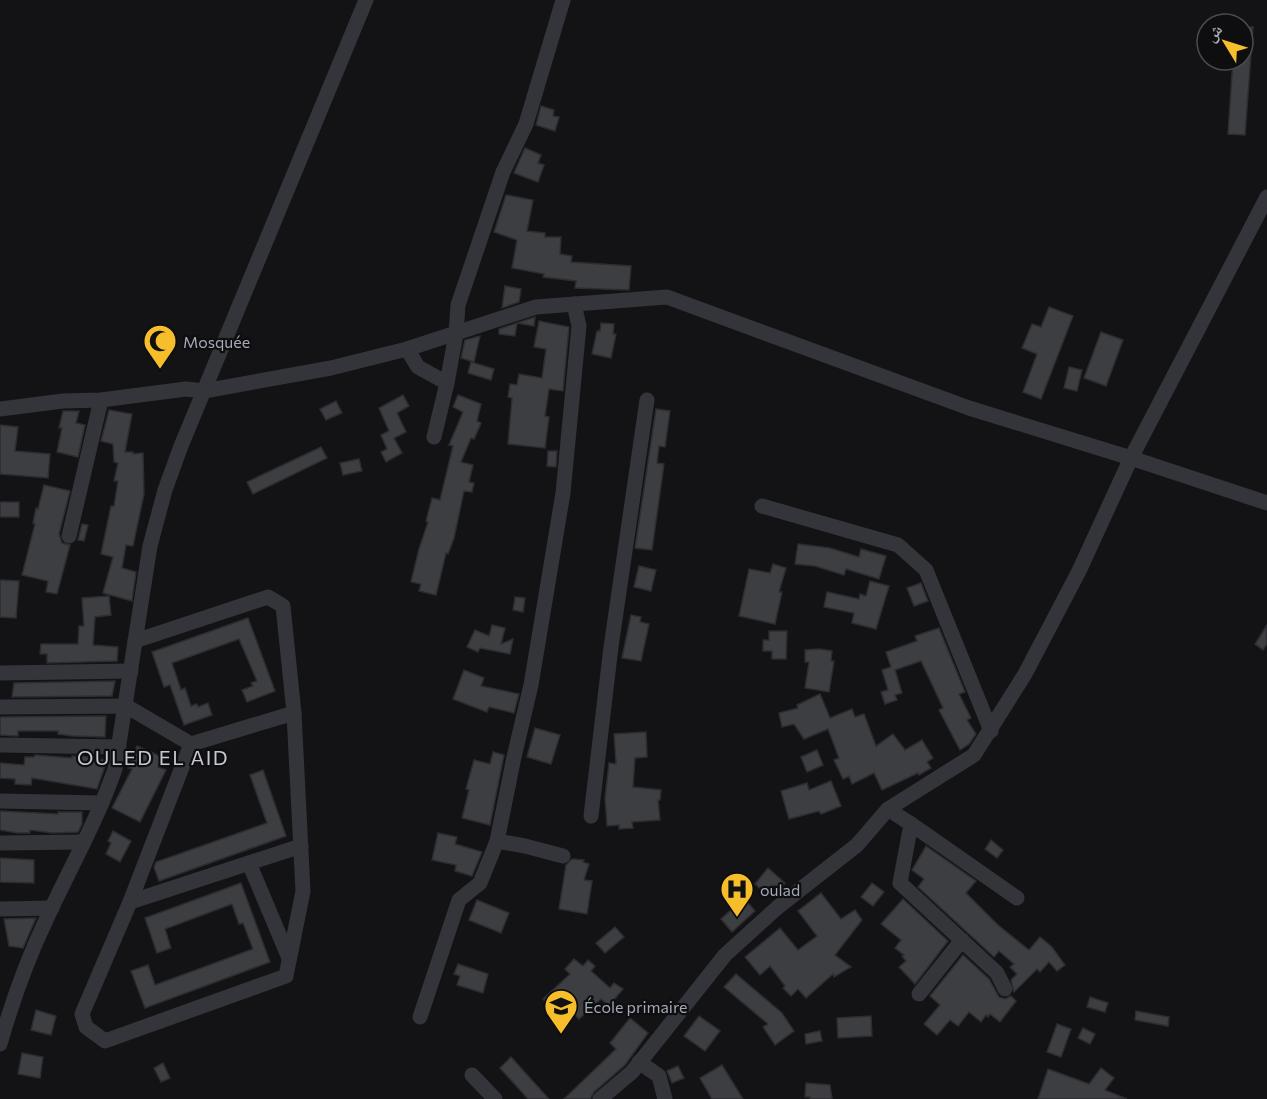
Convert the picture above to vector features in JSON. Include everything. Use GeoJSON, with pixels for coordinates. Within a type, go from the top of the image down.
{"type":"FeatureCollection","features":[{"type":"Feature","properties":{"kind":"street"},"geometry":{"type":"LineString","coordinates":[[0,1044],[2,1028],[22,975],[102,803],[115,769],[153,531],[181,446],[366,0]]}},
{"type":"Feature","properties":{"kind":"street"},"geometry":{"type":"LineString","coordinates":[[434,437],[456,334],[458,305],[503,172],[526,124],[563,0]]}},
{"type":"Feature","properties":{"kind":"street"},"geometry":{"type":"LineString","coordinates":[[600,1099],[632,1071],[724,955],[778,907],[857,845],[888,809],[974,755],[1025,674],[1073,581],[1131,458],[1267,197]]}},
{"type":"Feature","properties":{"kind":"street"},"geometry":{"type":"LineString","coordinates":[[0,409],[63,401],[101,400],[186,389],[204,391],[331,368],[407,349],[536,307],[668,297],[969,408],[1267,503]]}},
{"type":"Feature","properties":{"kind":"street"},"geometry":{"type":"LineString","coordinates":[[420,1017],[459,900],[480,883],[497,842],[531,685],[563,493],[579,326],[574,304]]}},
{"type":"Feature","properties":{"kind":"street"},"geometry":{"type":"LineString","coordinates":[[407,349],[418,367],[447,383]]}},
{"type":"Feature","properties":{"kind":"street"},"geometry":{"type":"LineString","coordinates":[[69,536],[101,400]]}},
{"type":"Feature","properties":{"kind":"street"},"geometry":{"type":"LineString","coordinates":[[591,816],[611,647],[647,400]]}},
{"type":"Feature","properties":{"kind":"street"},"geometry":{"type":"LineString","coordinates":[[762,506],[898,545],[926,570],[991,731]]}},
{"type":"Feature","properties":{"kind":"street"},"geometry":{"type":"LineString","coordinates":[[135,641],[268,597],[283,606],[294,712],[303,891],[286,976],[105,1041],[86,1027],[82,1014],[130,902],[191,744]]}},
{"type":"Feature","properties":{"kind":"street"},"geometry":{"type":"LineString","coordinates":[[0,673],[131,671]]}},
{"type":"Feature","properties":{"kind":"street"},"geometry":{"type":"LineString","coordinates":[[0,707],[126,706],[191,744],[294,712]]}},
{"type":"Feature","properties":{"kind":"street"},"geometry":{"type":"LineString","coordinates":[[0,744],[119,747]]}},
{"type":"Feature","properties":{"kind":"street"},"geometry":{"type":"LineString","coordinates":[[0,801],[102,803]]}},
{"type":"Feature","properties":{"kind":"street"},"geometry":{"type":"LineString","coordinates":[[888,809],[1017,898]]}},
{"type":"Feature","properties":{"kind":"street"},"geometry":{"type":"LineString","coordinates":[[911,824],[900,883],[997,973],[1005,989]]}},
{"type":"Feature","properties":{"kind":"street"},"geometry":{"type":"LineString","coordinates":[[0,843],[83,842]]}},
{"type":"Feature","properties":{"kind":"street"},"geometry":{"type":"LineString","coordinates":[[497,842],[525,846],[563,856]]}},
{"type":"Feature","properties":{"kind":"street"},"geometry":{"type":"LineString","coordinates":[[130,902],[301,846]]}},
{"type":"Feature","properties":{"kind":"street"},"geometry":{"type":"LineString","coordinates":[[249,863],[289,958]]}},
{"type":"Feature","properties":{"kind":"street"},"geometry":{"type":"LineString","coordinates":[[0,909],[52,908]]}},
{"type":"Feature","properties":{"kind":"street"},"geometry":{"type":"LineString","coordinates":[[919,994],[962,940]]}},
{"type":"Feature","properties":{"kind":"street"},"geometry":{"type":"LineString","coordinates":[[639,1062],[659,1076],[664,1099]]}},
{"type":"Feature","properties":{"kind":"street"},"geometry":{"type":"LineString","coordinates":[[472,1075],[495,1099]]}},
{"type":"Feature","properties":{"kind":"building"},"geometry":{"type":"Polygon","coordinates":[[[1232,72],[1250,72],[1245,135],[1228,134],[1232,72]]]}},
{"type":"Feature","properties":{"kind":"building"},"geometry":{"type":"Polygon","coordinates":[[[541,106],[554,110],[553,116],[559,117],[555,131],[536,125],[541,106]]]}},
{"type":"Feature","properties":{"kind":"building"},"geometry":{"type":"Polygon","coordinates":[[[525,148],[541,155],[538,163],[544,165],[538,182],[514,173],[525,148]]]}},
{"type":"Feature","properties":{"kind":"building"},"geometry":{"type":"Polygon","coordinates":[[[506,195],[533,200],[527,231],[545,233],[545,237],[561,237],[560,254],[572,256],[571,262],[631,266],[629,290],[575,288],[576,281],[543,277],[544,274],[512,268],[517,240],[494,232],[506,195]]]}},
{"type":"Feature","properties":{"kind":"building"},"geometry":{"type":"Polygon","coordinates":[[[505,286],[521,289],[519,302],[502,308],[505,286]]]}},
{"type":"Feature","properties":{"kind":"building"},"geometry":{"type":"Polygon","coordinates":[[[1049,307],[1073,316],[1041,399],[1023,392],[1037,354],[1022,348],[1032,324],[1041,327],[1049,307]]]}},
{"type":"Feature","properties":{"kind":"building"},"geometry":{"type":"Polygon","coordinates":[[[535,317],[534,326],[517,323],[535,317]]]}},
{"type":"Feature","properties":{"kind":"building"},"geometry":{"type":"Polygon","coordinates":[[[539,321],[569,327],[563,391],[549,389],[545,416],[549,417],[545,448],[508,444],[512,398],[508,397],[510,384],[517,385],[519,374],[542,378],[546,349],[534,347],[539,321]]]}},
{"type":"Feature","properties":{"kind":"building"},"geometry":{"type":"Polygon","coordinates":[[[517,323],[515,336],[499,334],[499,329],[517,323]]]}},
{"type":"Feature","properties":{"kind":"building"},"geometry":{"type":"Polygon","coordinates":[[[601,323],[614,324],[613,334],[616,334],[611,358],[592,354],[601,323]]]}},
{"type":"Feature","properties":{"kind":"building"},"geometry":{"type":"Polygon","coordinates":[[[1101,332],[1123,340],[1106,386],[1084,378],[1101,332]]]}},
{"type":"Feature","properties":{"kind":"building"},"geometry":{"type":"Polygon","coordinates":[[[480,336],[474,362],[461,358],[465,340],[480,336]]]}},
{"type":"Feature","properties":{"kind":"building"},"geometry":{"type":"Polygon","coordinates":[[[471,362],[494,369],[491,380],[468,373],[471,362]]]}},
{"type":"Feature","properties":{"kind":"building"},"geometry":{"type":"Polygon","coordinates":[[[1069,367],[1082,370],[1077,391],[1064,388],[1069,367]]]}},
{"type":"Feature","properties":{"kind":"building"},"geometry":{"type":"Polygon","coordinates":[[[403,395],[409,406],[397,413],[406,432],[394,438],[402,453],[386,462],[381,452],[387,449],[381,435],[389,431],[379,408],[403,395]]]}},
{"type":"Feature","properties":{"kind":"building"},"geometry":{"type":"Polygon","coordinates":[[[458,395],[481,404],[477,421],[481,423],[474,439],[471,438],[461,462],[473,465],[469,482],[474,483],[472,492],[464,491],[454,538],[448,554],[446,553],[436,595],[419,591],[421,584],[411,582],[428,522],[426,521],[432,498],[440,500],[453,446],[449,445],[463,412],[453,407],[458,395]]]}},
{"type":"Feature","properties":{"kind":"building"},"geometry":{"type":"Polygon","coordinates":[[[336,401],[342,413],[326,420],[320,409],[336,401]]]}},
{"type":"Feature","properties":{"kind":"building"},"geometry":{"type":"Polygon","coordinates":[[[656,409],[670,411],[665,447],[659,446],[657,463],[664,464],[652,550],[635,548],[656,409]]]}},
{"type":"Feature","properties":{"kind":"building"},"geometry":{"type":"Polygon","coordinates":[[[109,410],[132,414],[125,452],[143,453],[144,494],[133,546],[126,545],[122,568],[136,572],[132,601],[103,593],[113,557],[101,554],[118,481],[114,481],[118,463],[114,462],[113,444],[101,441],[109,410]]]}},
{"type":"Feature","properties":{"kind":"building"},"geometry":{"type":"Polygon","coordinates":[[[63,411],[79,411],[76,423],[85,425],[78,457],[57,452],[63,411]]]}},
{"type":"Feature","properties":{"kind":"building"},"geometry":{"type":"Polygon","coordinates":[[[0,425],[18,427],[15,451],[50,454],[48,478],[0,474],[0,425]]]}},
{"type":"Feature","properties":{"kind":"building"},"geometry":{"type":"Polygon","coordinates":[[[321,447],[327,458],[253,494],[247,482],[321,447]]]}},
{"type":"Feature","properties":{"kind":"building"},"geometry":{"type":"Polygon","coordinates":[[[548,451],[557,451],[556,467],[547,466],[548,451]]]}},
{"type":"Feature","properties":{"kind":"building"},"geometry":{"type":"Polygon","coordinates":[[[359,459],[362,471],[343,475],[340,463],[359,459]]]}},
{"type":"Feature","properties":{"kind":"building"},"geometry":{"type":"Polygon","coordinates":[[[44,485],[70,491],[59,534],[62,543],[70,545],[57,594],[46,592],[48,581],[22,575],[35,524],[33,523],[36,508],[38,509],[44,485]]]}},
{"type":"Feature","properties":{"kind":"building"},"geometry":{"type":"Polygon","coordinates":[[[0,502],[19,502],[19,517],[0,517],[0,502]]]}},
{"type":"Feature","properties":{"kind":"building"},"geometry":{"type":"Polygon","coordinates":[[[82,524],[88,525],[84,541],[78,540],[82,524]]]}},
{"type":"Feature","properties":{"kind":"building"},"geometry":{"type":"Polygon","coordinates":[[[798,544],[830,548],[859,557],[861,549],[886,556],[879,579],[846,569],[844,575],[815,566],[795,564],[798,544]]]}},
{"type":"Feature","properties":{"kind":"building"},"geometry":{"type":"Polygon","coordinates":[[[773,564],[786,568],[779,592],[782,592],[775,624],[739,616],[749,569],[770,573],[773,564]]]}},
{"type":"Feature","properties":{"kind":"building"},"geometry":{"type":"Polygon","coordinates":[[[639,566],[656,570],[651,591],[634,587],[639,566]]]}},
{"type":"Feature","properties":{"kind":"building"},"geometry":{"type":"Polygon","coordinates":[[[0,580],[19,581],[16,618],[0,617],[0,580]]]}},
{"type":"Feature","properties":{"kind":"building"},"geometry":{"type":"Polygon","coordinates":[[[870,581],[889,586],[876,629],[852,623],[854,613],[824,607],[827,592],[859,599],[860,594],[866,596],[870,581]]]}},
{"type":"Feature","properties":{"kind":"building"},"geometry":{"type":"Polygon","coordinates":[[[921,583],[928,601],[914,606],[907,588],[921,583]]]}},
{"type":"Feature","properties":{"kind":"building"},"geometry":{"type":"Polygon","coordinates":[[[109,596],[111,615],[95,617],[93,645],[118,647],[117,661],[47,663],[47,654],[40,654],[41,644],[78,644],[79,626],[84,626],[82,598],[109,596]]]}},
{"type":"Feature","properties":{"kind":"building"},"geometry":{"type":"Polygon","coordinates":[[[515,597],[525,598],[523,612],[513,610],[515,597]]]}},
{"type":"Feature","properties":{"kind":"building"},"geometry":{"type":"Polygon","coordinates":[[[631,615],[641,617],[640,622],[649,624],[641,661],[622,658],[631,615]]]}},
{"type":"Feature","properties":{"kind":"building"},"geometry":{"type":"Polygon","coordinates":[[[248,618],[275,691],[247,702],[242,690],[253,686],[251,683],[257,681],[239,639],[172,663],[181,690],[185,688],[191,706],[197,704],[198,707],[208,703],[212,715],[184,725],[170,685],[164,687],[152,652],[248,618]]]}},
{"type":"Feature","properties":{"kind":"building"},"geometry":{"type":"Polygon","coordinates":[[[492,625],[505,628],[501,644],[513,639],[510,654],[480,648],[478,652],[467,647],[475,630],[489,636],[492,625]]]}},
{"type":"Feature","properties":{"kind":"building"},"geometry":{"type":"Polygon","coordinates":[[[1267,625],[1267,644],[1263,650],[1255,644],[1267,625]]]}},
{"type":"Feature","properties":{"kind":"building"},"geometry":{"type":"Polygon","coordinates":[[[939,628],[965,692],[959,694],[971,718],[967,720],[976,734],[969,744],[960,750],[939,710],[943,708],[921,661],[895,670],[902,693],[895,695],[897,700],[885,704],[881,692],[888,690],[882,670],[891,667],[886,652],[917,641],[915,636],[939,628]]]}},
{"type":"Feature","properties":{"kind":"building"},"geometry":{"type":"Polygon","coordinates":[[[769,631],[787,631],[786,659],[772,659],[772,651],[763,651],[763,640],[769,640],[769,631]]]}},
{"type":"Feature","properties":{"kind":"building"},"geometry":{"type":"Polygon","coordinates":[[[805,650],[832,651],[831,661],[834,661],[829,692],[805,688],[809,662],[805,662],[805,650]]]}},
{"type":"Feature","properties":{"kind":"building"},"geometry":{"type":"Polygon","coordinates":[[[464,670],[484,678],[481,686],[519,694],[514,713],[489,707],[487,712],[453,699],[464,670]]]}},
{"type":"Feature","properties":{"kind":"building"},"geometry":{"type":"Polygon","coordinates":[[[115,681],[112,696],[12,697],[14,683],[115,681]]]}},
{"type":"Feature","properties":{"kind":"building"},"geometry":{"type":"Polygon","coordinates":[[[820,694],[830,718],[852,709],[855,717],[864,714],[876,746],[893,734],[905,750],[922,740],[933,758],[927,762],[931,768],[882,790],[874,773],[852,784],[849,776],[843,779],[834,760],[839,758],[828,729],[804,739],[794,724],[782,727],[779,713],[798,708],[797,705],[820,694]]]}},
{"type":"Feature","properties":{"kind":"building"},"geometry":{"type":"Polygon","coordinates":[[[106,716],[105,737],[73,736],[58,734],[58,731],[18,731],[18,736],[0,735],[0,717],[106,716]]]}},
{"type":"Feature","properties":{"kind":"building"},"geometry":{"type":"Polygon","coordinates":[[[535,728],[560,735],[551,764],[527,757],[535,728]]]}},
{"type":"Feature","properties":{"kind":"building"},"geometry":{"type":"Polygon","coordinates":[[[646,732],[647,757],[635,758],[633,787],[661,790],[660,800],[658,800],[660,820],[632,822],[633,828],[619,829],[619,825],[607,826],[605,798],[609,763],[616,764],[614,734],[646,732]]]}},
{"type":"Feature","properties":{"kind":"building"},"geometry":{"type":"Polygon","coordinates":[[[137,746],[162,757],[158,767],[166,770],[140,822],[112,808],[132,769],[128,768],[137,746]]]}},
{"type":"Feature","properties":{"kind":"building"},"geometry":{"type":"Polygon","coordinates":[[[817,750],[823,765],[807,772],[801,757],[817,750]]]}},
{"type":"Feature","properties":{"kind":"building"},"geometry":{"type":"Polygon","coordinates":[[[493,752],[504,755],[490,825],[462,818],[469,790],[466,789],[474,760],[490,764],[493,752]]]}},
{"type":"Feature","properties":{"kind":"building"},"geometry":{"type":"Polygon","coordinates":[[[35,755],[72,758],[72,756],[82,756],[107,760],[97,789],[32,778],[31,785],[15,784],[15,779],[0,778],[0,763],[24,765],[25,757],[35,755]]]}},
{"type":"Feature","properties":{"kind":"building"},"geometry":{"type":"Polygon","coordinates":[[[263,770],[286,836],[159,881],[154,867],[156,862],[267,823],[250,775],[263,770]]]}},
{"type":"Feature","properties":{"kind":"building"},"geometry":{"type":"Polygon","coordinates":[[[831,781],[841,806],[821,814],[819,811],[789,819],[781,791],[807,783],[809,790],[831,781]]]}},
{"type":"Feature","properties":{"kind":"building"},"geometry":{"type":"Polygon","coordinates":[[[0,811],[58,814],[58,812],[82,812],[82,824],[78,832],[53,833],[30,830],[30,833],[18,833],[0,830],[0,811]]]}},
{"type":"Feature","properties":{"kind":"building"},"geometry":{"type":"Polygon","coordinates":[[[113,831],[131,841],[120,862],[106,854],[111,843],[108,841],[113,831]]]}},
{"type":"Feature","properties":{"kind":"building"},"geometry":{"type":"Polygon","coordinates":[[[438,833],[457,837],[455,844],[482,852],[472,876],[455,871],[456,865],[432,860],[438,833]]]}},
{"type":"Feature","properties":{"kind":"building"},"geometry":{"type":"Polygon","coordinates":[[[991,840],[1003,850],[997,858],[985,849],[991,840]]]}},
{"type":"Feature","properties":{"kind":"building"},"geometry":{"type":"Polygon","coordinates":[[[926,846],[976,881],[966,893],[998,925],[1029,950],[1040,937],[1052,947],[1065,965],[1057,971],[1049,962],[1040,972],[1037,969],[1014,992],[1011,980],[1017,974],[1010,967],[1014,964],[999,951],[994,957],[918,887],[924,879],[912,870],[926,846]]]}},
{"type":"Feature","properties":{"kind":"building"},"geometry":{"type":"Polygon","coordinates":[[[0,858],[34,860],[34,883],[0,882],[0,858]]]}},
{"type":"Feature","properties":{"kind":"building"},"geometry":{"type":"Polygon","coordinates":[[[572,859],[584,860],[583,862],[589,864],[584,880],[592,881],[587,914],[559,909],[566,865],[572,859]]]}},
{"type":"Feature","properties":{"kind":"building"},"geometry":{"type":"Polygon","coordinates":[[[768,868],[785,883],[780,890],[774,885],[766,894],[755,884],[768,868]]]}},
{"type":"Feature","properties":{"kind":"building"},"geometry":{"type":"Polygon","coordinates":[[[241,883],[270,962],[145,1008],[131,971],[148,965],[155,985],[253,949],[243,923],[239,924],[232,904],[165,929],[171,948],[157,953],[145,918],[241,883]]]}},
{"type":"Feature","properties":{"kind":"building"},"geometry":{"type":"Polygon","coordinates":[[[872,883],[884,892],[873,906],[861,897],[872,883]]]}},
{"type":"Feature","properties":{"kind":"building"},"geometry":{"type":"Polygon","coordinates":[[[821,893],[841,919],[855,910],[862,920],[835,955],[851,967],[834,977],[833,974],[806,998],[798,989],[791,996],[783,988],[785,986],[770,966],[760,975],[745,957],[780,928],[798,950],[817,936],[798,911],[821,893]]]}},
{"type":"Feature","properties":{"kind":"building"},"geometry":{"type":"Polygon","coordinates":[[[744,898],[755,911],[732,932],[721,919],[744,898]]]}},
{"type":"Feature","properties":{"kind":"building"},"geometry":{"type":"Polygon","coordinates":[[[903,899],[948,941],[915,984],[899,967],[906,961],[902,956],[904,955],[895,948],[901,940],[881,924],[903,899]]]}},
{"type":"Feature","properties":{"kind":"building"},"geometry":{"type":"Polygon","coordinates":[[[477,900],[509,913],[501,933],[469,920],[477,900]]]}},
{"type":"Feature","properties":{"kind":"building"},"geometry":{"type":"Polygon","coordinates":[[[36,918],[23,948],[9,946],[4,919],[36,918]]]}},
{"type":"Feature","properties":{"kind":"building"},"geometry":{"type":"Polygon","coordinates":[[[615,927],[624,937],[605,953],[596,943],[615,927]]]}},
{"type":"Feature","properties":{"kind":"building"},"geometry":{"type":"Polygon","coordinates":[[[963,955],[989,979],[999,997],[1005,999],[1011,996],[1016,1001],[1000,1022],[990,1014],[988,1017],[986,1015],[981,1022],[969,1012],[958,1026],[950,1020],[937,1035],[924,1024],[940,1005],[930,996],[963,955]]]}},
{"type":"Feature","properties":{"kind":"building"},"geometry":{"type":"Polygon","coordinates":[[[574,959],[583,966],[588,960],[595,966],[591,971],[610,988],[614,983],[623,989],[609,1006],[601,999],[579,1019],[573,1013],[568,1018],[561,1012],[557,1015],[543,999],[570,974],[565,969],[574,959]]]}},
{"type":"Feature","properties":{"kind":"building"},"geometry":{"type":"Polygon","coordinates":[[[458,964],[488,974],[483,993],[457,985],[460,976],[454,974],[458,964]]]}},
{"type":"Feature","properties":{"kind":"building"},"geometry":{"type":"Polygon","coordinates":[[[736,974],[782,1013],[794,1031],[775,1045],[763,1027],[768,1024],[724,987],[736,974]]]}},
{"type":"Feature","properties":{"kind":"building"},"geometry":{"type":"Polygon","coordinates":[[[1090,997],[1108,1003],[1105,1012],[1087,1007],[1090,997]]]}},
{"type":"Feature","properties":{"kind":"building"},"geometry":{"type":"Polygon","coordinates":[[[36,1010],[56,1016],[51,1035],[31,1030],[36,1010]]]}},
{"type":"Feature","properties":{"kind":"building"},"geometry":{"type":"Polygon","coordinates":[[[1136,1011],[1169,1017],[1168,1026],[1135,1020],[1136,1011]]]}},
{"type":"Feature","properties":{"kind":"building"},"geometry":{"type":"Polygon","coordinates":[[[699,1016],[720,1031],[705,1051],[684,1036],[699,1016]]]}},
{"type":"Feature","properties":{"kind":"building"},"geometry":{"type":"Polygon","coordinates":[[[871,1016],[872,1036],[838,1038],[837,1018],[871,1016]]]}},
{"type":"Feature","properties":{"kind":"building"},"geometry":{"type":"Polygon","coordinates":[[[630,1018],[648,1033],[625,1065],[594,1092],[590,1099],[564,1099],[616,1049],[610,1043],[630,1018]]]}},
{"type":"Feature","properties":{"kind":"building"},"geometry":{"type":"Polygon","coordinates":[[[1057,1024],[1071,1029],[1061,1057],[1047,1052],[1057,1024]]]}},
{"type":"Feature","properties":{"kind":"building"},"geometry":{"type":"Polygon","coordinates":[[[1083,1028],[1095,1034],[1090,1044],[1078,1038],[1083,1028]]]}},
{"type":"Feature","properties":{"kind":"building"},"geometry":{"type":"Polygon","coordinates":[[[820,1031],[822,1041],[806,1044],[805,1034],[820,1031]]]}},
{"type":"Feature","properties":{"kind":"building"},"geometry":{"type":"Polygon","coordinates":[[[22,1053],[43,1057],[40,1078],[18,1074],[22,1053]]]}},
{"type":"Feature","properties":{"kind":"building"},"geometry":{"type":"Polygon","coordinates":[[[511,1057],[549,1099],[528,1099],[500,1068],[511,1057]]]}},
{"type":"Feature","properties":{"kind":"building"},"geometry":{"type":"Polygon","coordinates":[[[163,1063],[170,1078],[161,1082],[154,1068],[163,1063]]]}},
{"type":"Feature","properties":{"kind":"building"},"geometry":{"type":"Polygon","coordinates":[[[722,1065],[743,1099],[712,1099],[700,1078],[722,1065]]]}},
{"type":"Feature","properties":{"kind":"building"},"geometry":{"type":"Polygon","coordinates":[[[678,1066],[684,1078],[672,1083],[667,1071],[678,1066]]]}},
{"type":"Feature","properties":{"kind":"building"},"geometry":{"type":"Polygon","coordinates":[[[1101,1068],[1114,1078],[1105,1090],[1127,1099],[1038,1099],[1048,1069],[1089,1084],[1101,1068]]]}},
{"type":"Feature","properties":{"kind":"building"},"geometry":{"type":"Polygon","coordinates":[[[806,1083],[830,1085],[832,1099],[805,1097],[806,1083]]]}},
{"type":"Feature","properties":{"kind":"place","name":"Mosquée"},"geometry":{"type":"Point","coordinates":[160,370]}},
{"type":"Feature","properties":{"kind":"place","name":"oulad"},"geometry":{"type":"Point","coordinates":[737,918]}},
{"type":"Feature","properties":{"kind":"place","name":"École primaire"},"geometry":{"type":"Point","coordinates":[561,1035]}},
{"type":"Feature","properties":{"kind":"district","name":"OULED EL AID"},"geometry":{"type":"Point","coordinates":[153,757]}}]}
